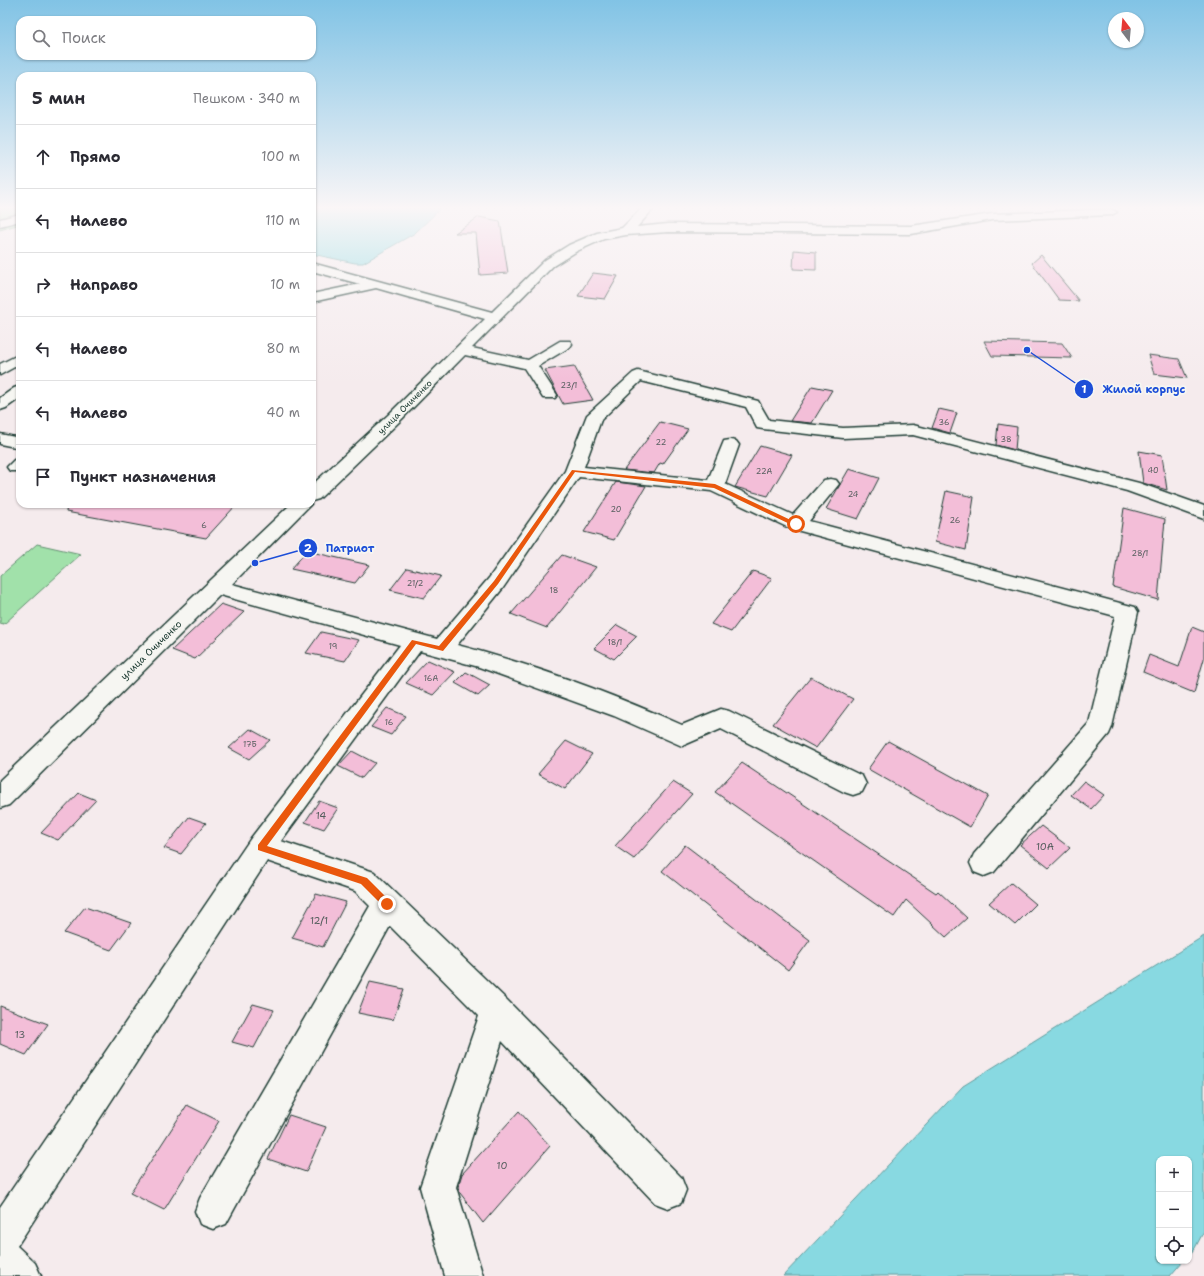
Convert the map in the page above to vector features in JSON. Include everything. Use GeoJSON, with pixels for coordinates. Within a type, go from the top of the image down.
{"type":"FeatureCollection","features":[{"type":"Feature","properties":{"kind":"street","name":"улица Очиченко"},"geometry":{"type":"LineString","coordinates":[[316,491],[394,418],[545,267]]}},
{"type":"Feature","properties":{"kind":"street"},"geometry":{"type":"LineString","coordinates":[[316,268],[495,317]]}},
{"type":"Feature","properties":{"kind":"street"},"geometry":{"type":"LineString","coordinates":[[316,297],[376,285]]}},
{"type":"Feature","properties":{"kind":"street"},"geometry":{"type":"LineString","coordinates":[[462,350],[530,365],[565,344]]}},
{"type":"Feature","properties":{"kind":"street"},"geometry":{"type":"LineString","coordinates":[[0,370],[16,361]]}},
{"type":"Feature","properties":{"kind":"street"},"geometry":{"type":"LineString","coordinates":[[530,365],[549,395]]}},
{"type":"Feature","properties":{"kind":"street"},"geometry":{"type":"LineString","coordinates":[[0,1239],[261,847],[428,645],[496,583],[574,471],[593,418],[638,376],[752,404],[763,424],[843,433],[913,430],[1133,487],[1204,513]]}},
{"type":"Feature","properties":{"kind":"street"},"geometry":{"type":"LineString","coordinates":[[0,405],[16,394]]}},
{"type":"Feature","properties":{"kind":"street"},"geometry":{"type":"LineString","coordinates":[[0,439],[16,442]]}},
{"type":"Feature","properties":{"kind":"street"},"geometry":{"type":"LineString","coordinates":[[715,486],[730,445]]}},
{"type":"Feature","properties":{"kind":"street"},"geometry":{"type":"LineString","coordinates":[[574,471],[715,486],[796,524],[1127,612],[1100,727],[984,863]]}},
{"type":"Feature","properties":{"kind":"street"},"geometry":{"type":"LineString","coordinates":[[796,524],[830,484]]}},
{"type":"Feature","properties":{"kind":"street","name":"улица Очиченко"},"geometry":{"type":"LineString","coordinates":[[0,797],[298,508]]}},
{"type":"Feature","properties":{"kind":"street"},"geometry":{"type":"LineString","coordinates":[[215,587],[484,660],[622,709],[682,736],[721,718],[853,784]]}},
{"type":"Feature","properties":{"kind":"street"},"geometry":{"type":"LineString","coordinates":[[261,847],[364,881],[496,1011],[668,1190]]}},
{"type":"Feature","properties":{"kind":"street"},"geometry":{"type":"LineString","coordinates":[[213,1210],[387,904]]}},
{"type":"Feature","properties":{"kind":"street"},"geometry":{"type":"LineString","coordinates":[[464,1276],[438,1187],[496,1011]]}},
{"type":"Feature","properties":{"kind":"street"},"geometry":{"type":"LineString","coordinates":[[0,1256],[22,1276]]}},
{"type":"Feature","properties":{"kind":"green space"},"geometry":{"type":"Polygon","coordinates":[[[37,544],[81,554],[4,624],[0,623],[0,576],[37,544]]]}},
{"type":"Feature","properties":{"kind":"water"},"geometry":{"type":"Polygon","coordinates":[[[1204,936],[1204,1231],[1192,1252],[1192,1156],[1156,1156],[1156,1264],[1180,1264],[1170,1276],[783,1276],[963,1086],[1204,936]]]}},
{"type":"Feature","properties":{"kind":"building"},"geometry":{"type":"Polygon","coordinates":[[[479,267],[507,267],[508,273],[480,275],[479,267]]]}},
{"type":"Feature","properties":{"kind":"building"},"geometry":{"type":"Polygon","coordinates":[[[793,267],[816,267],[816,270],[793,269],[793,267]]]}},
{"type":"Feature","properties":{"kind":"building"},"geometry":{"type":"Polygon","coordinates":[[[1035,267],[1051,267],[1079,301],[1059,300],[1035,267]]]}},
{"type":"Feature","properties":{"kind":"building"},"geometry":{"type":"Polygon","coordinates":[[[593,273],[618,276],[605,299],[578,296],[593,273]]]}},
{"type":"Feature","properties":{"kind":"building"},"geometry":{"type":"Polygon","coordinates":[[[984,341],[1062,343],[1072,358],[992,356],[984,341]]]}},
{"type":"Feature","properties":{"kind":"building"},"geometry":{"type":"Polygon","coordinates":[[[1148,355],[1179,359],[1187,378],[1154,374],[1148,355]]]}},
{"type":"Feature","properties":{"kind":"building"},"geometry":{"type":"Polygon","coordinates":[[[574,366],[593,400],[563,404],[545,370],[574,366]]]}},
{"type":"Feature","properties":{"kind":"building"},"geometry":{"type":"Polygon","coordinates":[[[812,386],[832,390],[812,423],[790,421],[812,386]]]}},
{"type":"Feature","properties":{"kind":"building"},"geometry":{"type":"Polygon","coordinates":[[[939,409],[957,413],[950,433],[932,428],[939,409]]]}},
{"type":"Feature","properties":{"kind":"building"},"geometry":{"type":"Polygon","coordinates":[[[660,422],[688,429],[663,464],[660,463],[654,473],[624,470],[660,422]]]}},
{"type":"Feature","properties":{"kind":"building"},"geometry":{"type":"Polygon","coordinates":[[[998,424],[1017,427],[1015,450],[996,445],[998,424]]]}},
{"type":"Feature","properties":{"kind":"building"},"geometry":{"type":"Polygon","coordinates":[[[760,446],[792,455],[768,496],[735,487],[760,446]]]}},
{"type":"Feature","properties":{"kind":"building"},"geometry":{"type":"Polygon","coordinates":[[[1139,451],[1162,455],[1167,490],[1143,483],[1139,451]]]}},
{"type":"Feature","properties":{"kind":"building"},"geometry":{"type":"Polygon","coordinates":[[[849,469],[879,478],[858,519],[826,509],[849,469]]]}},
{"type":"Feature","properties":{"kind":"building"},"geometry":{"type":"Polygon","coordinates":[[[616,482],[646,486],[614,540],[584,532],[616,482]]]}},
{"type":"Feature","properties":{"kind":"building"},"geometry":{"type":"Polygon","coordinates":[[[946,491],[974,497],[966,550],[935,542],[946,491]]]}},
{"type":"Feature","properties":{"kind":"building"},"geometry":{"type":"Polygon","coordinates":[[[66,508],[233,508],[206,538],[66,512],[66,508]]]}},
{"type":"Feature","properties":{"kind":"building"},"geometry":{"type":"Polygon","coordinates":[[[1124,508],[1165,519],[1158,600],[1113,587],[1124,508]]]}},
{"type":"Feature","properties":{"kind":"building"},"geometry":{"type":"Polygon","coordinates":[[[307,551],[369,565],[355,583],[291,569],[307,551]]]}},
{"type":"Feature","properties":{"kind":"building"},"geometry":{"type":"Polygon","coordinates":[[[562,555],[596,567],[547,628],[511,614],[562,555]]]}},
{"type":"Feature","properties":{"kind":"building"},"geometry":{"type":"Polygon","coordinates":[[[407,568],[441,576],[424,598],[390,590],[407,568]]]}},
{"type":"Feature","properties":{"kind":"building"},"geometry":{"type":"Polygon","coordinates":[[[753,571],[772,578],[731,632],[711,624],[753,571]]]}},
{"type":"Feature","properties":{"kind":"building"},"geometry":{"type":"Polygon","coordinates":[[[221,604],[244,612],[195,659],[172,650],[221,604]]]}},
{"type":"Feature","properties":{"kind":"building"},"geometry":{"type":"Polygon","coordinates":[[[617,625],[637,636],[614,659],[594,648],[617,625]]]}},
{"type":"Feature","properties":{"kind":"building"},"geometry":{"type":"Polygon","coordinates":[[[1192,627],[1204,632],[1204,659],[1194,693],[1143,672],[1149,655],[1179,667],[1192,627]]]}},
{"type":"Feature","properties":{"kind":"building"},"geometry":{"type":"Polygon","coordinates":[[[321,632],[359,640],[345,661],[306,653],[321,632]]]}},
{"type":"Feature","properties":{"kind":"building"},"geometry":{"type":"Polygon","coordinates":[[[428,660],[455,672],[433,695],[406,683],[428,660]]]}},
{"type":"Feature","properties":{"kind":"building"},"geometry":{"type":"Polygon","coordinates":[[[466,672],[490,685],[478,696],[455,683],[466,672]]]}},
{"type":"Feature","properties":{"kind":"building"},"geometry":{"type":"Polygon","coordinates":[[[811,677],[853,699],[816,748],[773,724],[811,677]]]}},
{"type":"Feature","properties":{"kind":"building"},"geometry":{"type":"Polygon","coordinates":[[[387,708],[406,716],[391,735],[371,727],[387,708]]]}},
{"type":"Feature","properties":{"kind":"building"},"geometry":{"type":"Polygon","coordinates":[[[250,729],[270,740],[249,759],[229,748],[250,729]]]}},
{"type":"Feature","properties":{"kind":"building"},"geometry":{"type":"Polygon","coordinates":[[[566,741],[592,754],[565,789],[538,774],[566,741]]]}},
{"type":"Feature","properties":{"kind":"building"},"geometry":{"type":"Polygon","coordinates":[[[888,741],[988,796],[970,827],[868,769],[888,741]]]}},
{"type":"Feature","properties":{"kind":"building"},"geometry":{"type":"Polygon","coordinates":[[[352,751],[375,763],[362,778],[338,766],[352,751]]]}},
{"type":"Feature","properties":{"kind":"building"},"geometry":{"type":"Polygon","coordinates":[[[742,763],[936,893],[938,891],[967,918],[946,937],[906,900],[894,917],[715,792],[742,763]]]}},
{"type":"Feature","properties":{"kind":"building"},"geometry":{"type":"Polygon","coordinates":[[[1084,781],[1104,795],[1091,809],[1071,795],[1084,781]]]}},
{"type":"Feature","properties":{"kind":"building"},"geometry":{"type":"Polygon","coordinates":[[[673,782],[692,794],[634,859],[615,846],[673,782]]]}},
{"type":"Feature","properties":{"kind":"building"},"geometry":{"type":"Polygon","coordinates":[[[79,793],[96,800],[58,840],[41,833],[79,793]]]}},
{"type":"Feature","properties":{"kind":"building"},"geometry":{"type":"Polygon","coordinates":[[[319,801],[338,808],[324,829],[305,822],[319,801]]]}},
{"type":"Feature","properties":{"kind":"building"},"geometry":{"type":"Polygon","coordinates":[[[189,817],[206,823],[181,854],[164,848],[189,817]]]}},
{"type":"Feature","properties":{"kind":"building"},"geometry":{"type":"Polygon","coordinates":[[[1041,826],[1070,848],[1049,868],[1020,845],[1041,826]]]}},
{"type":"Feature","properties":{"kind":"building"},"geometry":{"type":"Polygon","coordinates":[[[685,845],[810,940],[788,970],[662,871],[685,845]]]}},
{"type":"Feature","properties":{"kind":"building"},"geometry":{"type":"Polygon","coordinates":[[[1011,883],[1036,904],[1015,925],[989,903],[1011,883]]]}},
{"type":"Feature","properties":{"kind":"building"},"geometry":{"type":"Polygon","coordinates":[[[316,894],[346,902],[323,947],[292,938],[316,894]]]}},
{"type":"Feature","properties":{"kind":"building"},"geometry":{"type":"Polygon","coordinates":[[[85,907],[131,923],[111,950],[64,933],[85,907]]]}},
{"type":"Feature","properties":{"kind":"building"},"geometry":{"type":"Polygon","coordinates":[[[370,982],[404,989],[393,1020],[358,1013],[370,982]]]}},
{"type":"Feature","properties":{"kind":"building"},"geometry":{"type":"Polygon","coordinates":[[[253,1004],[274,1010],[254,1048],[232,1042],[253,1004]]]}},
{"type":"Feature","properties":{"kind":"building"},"geometry":{"type":"Polygon","coordinates":[[[0,1006],[48,1024],[26,1055],[0,1044],[0,1006]]]}},
{"type":"Feature","properties":{"kind":"building"},"geometry":{"type":"Polygon","coordinates":[[[187,1105],[219,1121],[164,1210],[130,1193],[187,1105]]]}},
{"type":"Feature","properties":{"kind":"building"},"geometry":{"type":"Polygon","coordinates":[[[519,1111],[550,1146],[483,1223],[460,1193],[458,1187],[462,1174],[519,1111]]]}},
{"type":"Feature","properties":{"kind":"building"},"geometry":{"type":"Polygon","coordinates":[[[289,1115],[326,1127],[306,1172],[268,1159],[289,1115]]]}},
{"type":"Feature","properties":{"kind":"place","name":"Жилой корпус"},"geometry":{"type":"Point","coordinates":[1027,350]}},
{"type":"Feature","properties":{"kind":"place","name":"Патриот"},"geometry":{"type":"Point","coordinates":[255,563]}},
{"type":"Feature","properties":{"kind":"route"},"geometry":{"type":"LineString","coordinates":[[387,904],[364,881],[261,847],[414,642],[441,649],[496,583],[574,471],[715,486],[796,524]]}}]}
